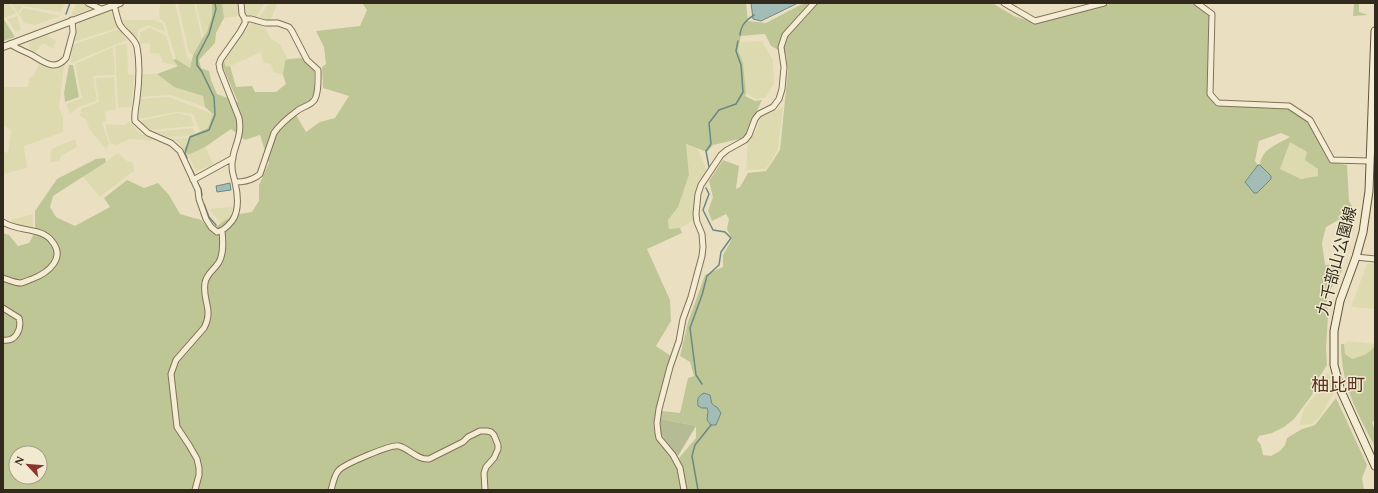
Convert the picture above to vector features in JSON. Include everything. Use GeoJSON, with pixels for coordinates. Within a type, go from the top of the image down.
{"type":"FeatureCollection","features":[{"type":"Feature","properties":{"kind":"main road","name":"九千部山公園線"},"geometry":{"type":"LineString","coordinates":[[1375,31],[1370,162],[1372,191],[1356,258],[1337,311],[1334,331],[1334,365],[1341,391],[1375,466]]}},
{"type":"Feature","properties":{"kind":"street"},"geometry":{"type":"LineString","coordinates":[[88,3],[101,9]]}},
{"type":"Feature","properties":{"kind":"street"},"geometry":{"type":"LineString","coordinates":[[3,47],[117,4],[120,25],[134,40],[137,46],[138,64],[137,98],[134,113],[135,121],[148,133],[175,146],[180,151],[192,180],[198,190],[199,199],[206,219],[211,227],[217,232],[222,231],[230,224],[237,211],[236,182],[232,168],[241,125],[219,64],[245,23],[241,3]]}},
{"type":"Feature","properties":{"kind":"street"},"geometry":{"type":"LineString","coordinates":[[684,490],[680,468],[673,455],[660,438],[657,423],[659,408],[679,341],[683,319],[691,297],[695,276],[700,266],[703,247],[702,234],[697,222],[696,214],[698,194],[701,185],[722,155],[727,150],[745,140],[759,114],[773,107],[779,99],[782,89],[784,67],[781,47],[782,41],[785,35],[814,3]]}},
{"type":"Feature","properties":{"kind":"street"},"geometry":{"type":"LineString","coordinates":[[1004,3],[1010,5],[1035,21],[1104,3]]}},
{"type":"Feature","properties":{"kind":"street"},"geometry":{"type":"LineString","coordinates":[[1197,3],[1212,14],[1210,94],[1218,103],[1289,106],[1310,120],[1332,160],[1370,162]]}},
{"type":"Feature","properties":{"kind":"street"},"geometry":{"type":"LineString","coordinates":[[236,182],[243,182],[260,174],[274,133],[298,110],[312,103],[316,98],[317,92],[318,70],[307,60],[289,27],[278,23],[265,24],[251,19],[245,19]]}},
{"type":"Feature","properties":{"kind":"street"},"geometry":{"type":"LineString","coordinates":[[10,44],[46,64],[55,65],[64,61],[66,58],[73,32],[72,20]]}},
{"type":"Feature","properties":{"kind":"street"},"geometry":{"type":"LineString","coordinates":[[192,180],[233,158]]}},
{"type":"Feature","properties":{"kind":"street"},"geometry":{"type":"LineString","coordinates":[[3,222],[14,228],[38,232],[48,237],[55,246],[56,256],[52,267],[39,277],[21,283],[16,283],[3,278]]}},
{"type":"Feature","properties":{"kind":"street"},"geometry":{"type":"LineString","coordinates":[[195,490],[199,475],[199,468],[197,459],[177,427],[171,374],[176,360],[207,323],[209,312],[205,283],[209,274],[219,262],[222,254],[222,231]]}},
{"type":"Feature","properties":{"kind":"street"},"geometry":{"type":"LineString","coordinates":[[1356,258],[1375,259]]}},
{"type":"Feature","properties":{"kind":"street"},"geometry":{"type":"LineString","coordinates":[[3,308],[15,314],[21,323],[16,337],[3,340]]}},
{"type":"Feature","properties":{"kind":"street"},"geometry":{"type":"LineString","coordinates":[[331,490],[336,474],[339,470],[385,448],[399,446],[424,460],[429,459],[484,430],[494,435],[498,445],[496,454],[484,473],[485,490]]}},
{"type":"Feature","properties":{"kind":"shaded area"},"geometry":{"type":"Polygon","coordinates":[[[3,3],[9,3],[16,13],[5,18],[3,17],[3,3]]]}},
{"type":"Feature","properties":{"kind":"shaded area"},"geometry":{"type":"Polygon","coordinates":[[[11,3],[20,3],[22,7],[18,13],[11,3]]]}},
{"type":"Feature","properties":{"kind":"shaded area"},"geometry":{"type":"Polygon","coordinates":[[[22,3],[65,3],[61,12],[23,6],[22,3]]]}},
{"type":"Feature","properties":{"kind":"shaded area"},"geometry":{"type":"Polygon","coordinates":[[[76,3],[81,3],[92,8],[71,16],[76,3]]]}},
{"type":"Feature","properties":{"kind":"shaded area"},"geometry":{"type":"Polygon","coordinates":[[[161,3],[175,3],[187,57],[192,61],[190,68],[176,59],[165,23],[160,19],[159,9],[161,3]]]}},
{"type":"Feature","properties":{"kind":"shaded area"},"geometry":{"type":"Polygon","coordinates":[[[178,3],[194,3],[202,39],[193,55],[189,53],[178,3]]]}},
{"type":"Feature","properties":{"kind":"shaded area"},"geometry":{"type":"Polygon","coordinates":[[[196,3],[212,3],[212,16],[204,38],[196,3]]]}},
{"type":"Feature","properties":{"kind":"shaded area"},"geometry":{"type":"Polygon","coordinates":[[[222,3],[238,3],[240,16],[224,18],[222,3]]]}},
{"type":"Feature","properties":{"kind":"shaded area"},"geometry":{"type":"Polygon","coordinates":[[[244,3],[265,3],[256,17],[245,14],[244,3]]]}},
{"type":"Feature","properties":{"kind":"shaded area"},"geometry":{"type":"Polygon","coordinates":[[[269,3],[278,3],[270,21],[259,17],[269,3]]]}},
{"type":"Feature","properties":{"kind":"shaded area"},"geometry":{"type":"Polygon","coordinates":[[[24,8],[60,16],[35,25],[24,23],[19,14],[24,8]]]}},
{"type":"Feature","properties":{"kind":"shaded area"},"geometry":{"type":"Polygon","coordinates":[[[111,11],[117,28],[74,42],[78,23],[111,11]]]}},
{"type":"Feature","properties":{"kind":"shaded area"},"geometry":{"type":"Polygon","coordinates":[[[17,16],[21,30],[16,32],[7,19],[17,16]]]}},
{"type":"Feature","properties":{"kind":"shaded area"},"geometry":{"type":"Polygon","coordinates":[[[122,20],[154,20],[163,24],[165,32],[148,25],[138,30],[137,39],[122,20]]]}},
{"type":"Feature","properties":{"kind":"shaded area"},"geometry":{"type":"Polygon","coordinates":[[[252,22],[265,28],[271,39],[280,44],[288,59],[285,61],[283,75],[273,72],[271,64],[263,63],[261,52],[226,68],[223,59],[252,22]]]}},
{"type":"Feature","properties":{"kind":"shaded area"},"geometry":{"type":"Polygon","coordinates":[[[150,28],[166,36],[173,60],[178,66],[162,62],[160,54],[150,53],[150,44],[140,43],[140,32],[150,28]]]}},
{"type":"Feature","properties":{"kind":"shaded area"},"geometry":{"type":"Polygon","coordinates":[[[119,29],[127,40],[71,63],[70,54],[74,44],[119,29]]]}},
{"type":"Feature","properties":{"kind":"shaded area"},"geometry":{"type":"Polygon","coordinates":[[[47,35],[56,41],[53,49],[43,43],[36,52],[30,49],[29,42],[47,35]]]}},
{"type":"Feature","properties":{"kind":"shaded area"},"geometry":{"type":"Polygon","coordinates":[[[762,41],[773,60],[774,84],[765,98],[756,99],[746,93],[743,63],[738,50],[741,42],[762,41]]]}},
{"type":"Feature","properties":{"kind":"shaded area"},"geometry":{"type":"Polygon","coordinates":[[[127,43],[128,74],[134,75],[131,107],[118,108],[115,46],[127,43]]]}},
{"type":"Feature","properties":{"kind":"shaded area"},"geometry":{"type":"Polygon","coordinates":[[[113,47],[115,75],[93,76],[97,101],[78,107],[70,114],[66,104],[82,98],[75,64],[113,47]]]}},
{"type":"Feature","properties":{"kind":"shaded area"},"geometry":{"type":"Polygon","coordinates":[[[39,64],[54,70],[64,65],[59,108],[63,117],[63,132],[24,146],[27,168],[3,174],[3,151],[8,153],[11,130],[3,125],[3,87],[28,87],[29,78],[34,75],[39,64]]]}},
{"type":"Feature","properties":{"kind":"shaded area"},"geometry":{"type":"Polygon","coordinates":[[[141,74],[157,74],[174,87],[203,96],[205,107],[170,95],[139,97],[141,74]]]}},
{"type":"Feature","properties":{"kind":"shaded area"},"geometry":{"type":"Polygon","coordinates":[[[114,77],[116,109],[105,111],[106,121],[102,122],[109,144],[106,149],[89,129],[87,120],[80,116],[81,109],[99,102],[95,78],[114,77]]]}},
{"type":"Feature","properties":{"kind":"shaded area"},"geometry":{"type":"Polygon","coordinates":[[[169,97],[213,114],[208,128],[200,131],[193,114],[177,112],[138,119],[140,99],[169,97]]]}},
{"type":"Feature","properties":{"kind":"shaded area"},"geometry":{"type":"Polygon","coordinates":[[[783,107],[778,150],[766,169],[746,170],[748,142],[756,131],[761,117],[783,107]]]}},
{"type":"Feature","properties":{"kind":"shaded area"},"geometry":{"type":"Polygon","coordinates":[[[177,113],[191,116],[194,126],[151,130],[143,126],[140,121],[177,113]]]}},
{"type":"Feature","properties":{"kind":"shaded area"},"geometry":{"type":"Polygon","coordinates":[[[129,121],[138,132],[156,141],[130,139],[116,145],[110,143],[105,124],[125,125],[129,121]]]}},
{"type":"Feature","properties":{"kind":"shaded area"},"geometry":{"type":"Polygon","coordinates":[[[193,128],[195,133],[190,136],[169,137],[154,132],[193,128]]]}},
{"type":"Feature","properties":{"kind":"shaded area"},"geometry":{"type":"Polygon","coordinates":[[[188,138],[184,150],[179,143],[172,139],[188,138]]]}},
{"type":"Feature","properties":{"kind":"shaded area"},"geometry":{"type":"Polygon","coordinates":[[[75,139],[77,147],[61,156],[59,161],[51,162],[50,155],[52,149],[75,139]]]}},
{"type":"Feature","properties":{"kind":"shaded area"},"geometry":{"type":"Polygon","coordinates":[[[1290,142],[1307,152],[1318,169],[1318,176],[1301,179],[1280,169],[1290,142]]]}},
{"type":"Feature","properties":{"kind":"shaded area"},"geometry":{"type":"Polygon","coordinates":[[[685,144],[698,149],[707,171],[696,189],[694,220],[680,228],[669,229],[668,220],[678,207],[689,175],[685,144]]]}},
{"type":"Feature","properties":{"kind":"shaded area"},"geometry":{"type":"Polygon","coordinates":[[[205,147],[214,165],[196,171],[188,155],[205,147]]]}},
{"type":"Feature","properties":{"kind":"shaded area"},"geometry":{"type":"Polygon","coordinates":[[[118,153],[127,161],[132,162],[135,170],[100,197],[83,177],[118,153]]]}},
{"type":"Feature","properties":{"kind":"shaded area"},"geometry":{"type":"Polygon","coordinates":[[[232,207],[233,215],[221,224],[209,209],[232,207]]]}},
{"type":"Feature","properties":{"kind":"shaded area"},"geometry":{"type":"Polygon","coordinates":[[[33,214],[33,227],[14,226],[11,220],[33,214]]]}},
{"type":"Feature","properties":{"kind":"shaded area"},"geometry":{"type":"Polygon","coordinates":[[[1375,263],[1375,309],[1351,307],[1367,264],[1375,263]]]}},
{"type":"Feature","properties":{"kind":"shaded area"},"geometry":{"type":"Polygon","coordinates":[[[1348,341],[1375,344],[1373,350],[1368,354],[1352,359],[1345,354],[1344,344],[1348,341]]]}},
{"type":"Feature","properties":{"kind":"shaded area"},"geometry":{"type":"Polygon","coordinates":[[[1327,373],[1330,375],[1334,392],[1320,417],[1312,424],[1299,425],[1304,409],[1318,391],[1327,373]]]}},
{"type":"Feature","properties":{"kind":"green space"},"geometry":{"type":"Polygon","coordinates":[[[212,3],[222,3],[224,18],[216,33],[215,43],[199,60],[201,68],[209,71],[217,94],[238,102],[222,65],[223,59],[226,67],[230,66],[236,87],[252,86],[255,92],[276,92],[286,84],[283,75],[285,61],[288,59],[302,58],[314,71],[314,92],[310,100],[293,110],[306,132],[320,122],[335,118],[349,96],[323,88],[322,67],[326,64],[324,47],[316,31],[360,26],[367,10],[362,3],[746,3],[748,21],[766,23],[804,3],[992,3],[1014,16],[1036,23],[1114,3],[1193,3],[1209,14],[1207,94],[1216,105],[1288,107],[1309,123],[1329,162],[1347,165],[1349,201],[1355,211],[1353,231],[1349,234],[1344,230],[1340,219],[1326,227],[1322,243],[1325,265],[1337,264],[1343,269],[1327,295],[1327,365],[1316,382],[1312,395],[1294,419],[1284,427],[1272,433],[1259,436],[1257,440],[1261,445],[1263,455],[1271,456],[1280,451],[1285,445],[1287,438],[1302,429],[1315,425],[1336,398],[1367,465],[1362,478],[1364,490],[3,490],[3,233],[9,235],[18,246],[29,243],[35,232],[35,211],[57,179],[96,159],[105,158],[106,162],[53,196],[50,207],[56,217],[75,226],[110,207],[104,198],[127,180],[144,188],[158,183],[169,195],[180,214],[201,220],[211,230],[233,215],[252,212],[259,201],[259,185],[269,163],[260,135],[245,140],[231,129],[205,147],[188,155],[184,150],[190,136],[208,128],[213,114],[205,107],[203,96],[174,87],[157,74],[178,66],[173,60],[176,59],[190,68],[193,55],[207,32],[212,16],[212,3]],[[765,34],[741,36],[738,50],[743,63],[745,96],[755,101],[762,100],[744,138],[713,145],[707,152],[686,144],[689,175],[678,207],[668,220],[669,229],[680,228],[682,233],[647,249],[670,300],[671,321],[656,346],[671,356],[654,420],[655,436],[669,456],[679,458],[696,438],[696,426],[661,419],[662,411],[680,413],[688,378],[694,376],[690,362],[680,356],[688,322],[705,275],[723,267],[723,255],[732,239],[727,229],[729,219],[726,214],[712,221],[708,211],[713,197],[709,181],[723,160],[739,166],[736,189],[740,187],[748,173],[766,171],[780,150],[788,70],[786,54],[771,46],[765,34]],[[1281,133],[1259,141],[1255,161],[1258,165],[1245,181],[1271,176],[1260,165],[1261,159],[1267,151],[1290,137],[1281,133]],[[1290,142],[1280,169],[1301,179],[1318,176],[1318,169],[1305,160],[1307,152],[1290,142]]]}},
{"type":"Feature","properties":{"kind":"green space"},"geometry":{"type":"Polygon","coordinates":[[[1354,3],[1359,3],[1359,12],[1368,15],[1353,16],[1354,3]]]}},
{"type":"Feature","properties":{"kind":"green space"},"geometry":{"type":"Polygon","coordinates":[[[3,18],[15,37],[3,41],[3,18]]]}},
{"type":"Feature","properties":{"kind":"green space"},"geometry":{"type":"Polygon","coordinates":[[[69,65],[73,65],[79,97],[65,102],[64,93],[69,65]]]}},
{"type":"Feature","properties":{"kind":"green space"},"geometry":{"type":"Polygon","coordinates":[[[1341,344],[1344,344],[1345,354],[1352,359],[1368,353],[1375,344],[1375,420],[1372,422],[1375,430],[1375,447],[1351,398],[1344,372],[1341,344]]]}},
{"type":"Feature","properties":{"kind":"green space"},"geometry":{"type":"Polygon","coordinates":[[[661,419],[696,426],[678,456],[660,433],[661,419]]]}},
{"type":"Feature","properties":{"kind":"water"},"geometry":{"type":"Polygon","coordinates":[[[751,3],[798,3],[761,21],[753,19],[751,3]]]}},
{"type":"Feature","properties":{"kind":"water"},"geometry":{"type":"Polygon","coordinates":[[[1258,165],[1260,165],[1271,176],[1271,179],[1257,193],[1254,193],[1245,182],[1258,165]]]}},
{"type":"Feature","properties":{"kind":"water"},"geometry":{"type":"Polygon","coordinates":[[[230,183],[231,190],[217,192],[216,186],[230,183]]]}},
{"type":"Feature","properties":{"kind":"water"},"geometry":{"type":"Polygon","coordinates":[[[704,393],[710,395],[712,404],[717,407],[721,413],[716,425],[711,425],[707,420],[707,408],[698,406],[698,398],[704,393]]]}},
{"type":"Feature","properties":{"kind":"waterway"},"geometry":{"type":"LineString","coordinates":[[66,14],[70,3]]}},
{"type":"Feature","properties":{"kind":"waterway"},"geometry":{"type":"LineString","coordinates":[[187,158],[185,153],[190,137],[209,130],[215,115],[214,97],[197,65],[197,57],[209,34],[216,9],[215,3]]}},
{"type":"Feature","properties":{"kind":"waterway"},"geometry":{"type":"LineString","coordinates":[[740,35],[741,28],[744,23],[754,15]]}},
{"type":"Feature","properties":{"kind":"waterway"},"geometry":{"type":"LineString","coordinates":[[709,167],[706,151],[711,144],[709,123],[719,110],[736,104],[743,92],[741,65],[736,51],[738,41]]}},
{"type":"Feature","properties":{"kind":"waterway"},"geometry":{"type":"LineString","coordinates":[[189,164],[194,174]]}},
{"type":"Feature","properties":{"kind":"waterway"},"geometry":{"type":"LineString","coordinates":[[197,182],[201,189],[202,195]]}},
{"type":"Feature","properties":{"kind":"waterway"},"geometry":{"type":"LineString","coordinates":[[702,384],[696,375],[690,328],[707,276],[719,265],[721,252],[731,238],[725,232],[713,230],[703,210],[709,194],[706,188]]}},
{"type":"Feature","properties":{"kind":"waterway"},"geometry":{"type":"LineString","coordinates":[[204,204],[209,217],[216,225]]}},
{"type":"Feature","properties":{"kind":"waterway"},"geometry":{"type":"LineString","coordinates":[[698,490],[692,456],[695,445],[711,425]]}},
{"type":"Feature","properties":{"kind":"district","name":"柚比町"},"geometry":{"type":"Point","coordinates":[1338,385]}}]}
